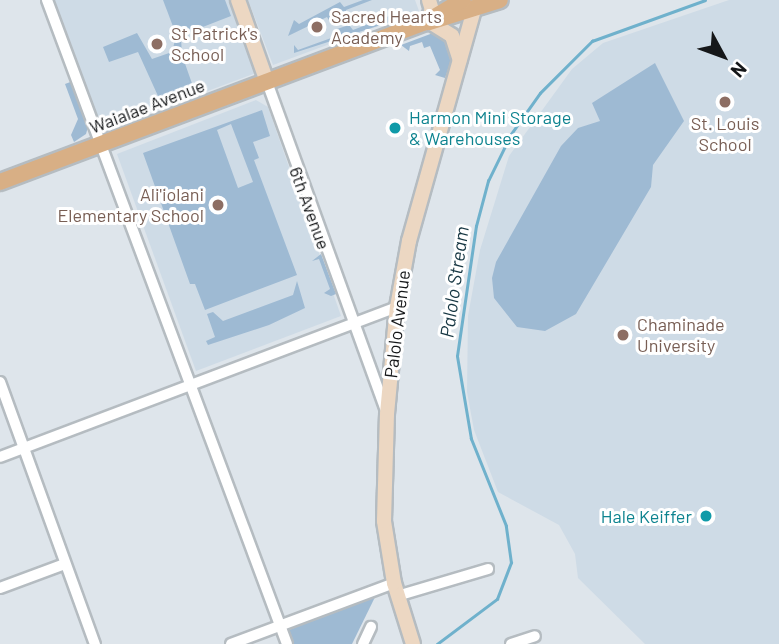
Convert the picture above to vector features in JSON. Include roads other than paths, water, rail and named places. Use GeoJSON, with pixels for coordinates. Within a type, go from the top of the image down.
{"type":"FeatureCollection","features":[{"type":"Feature","properties":{"kind":"main road","name":"Waialae Avenue"},"geometry":{"type":"LineString","coordinates":[[0,182],[473,3],[500,0]]}},
{"type":"Feature","properties":{"kind":"street"},"geometry":{"type":"LineString","coordinates":[[47,0],[287,644]]}},
{"type":"Feature","properties":{"kind":"street","name":"6th Avenue"},"geometry":{"type":"LineString","coordinates":[[238,0],[387,414]]}},
{"type":"Feature","properties":{"kind":"street"},"geometry":{"type":"LineString","coordinates":[[429,0],[432,10],[428,22],[454,38],[460,65]]}},
{"type":"Feature","properties":{"kind":"street","name":"Palolo Avenue"},"geometry":{"type":"LineString","coordinates":[[413,644],[396,589],[384,521],[387,414],[397,307],[409,241],[460,65],[473,3]]}},
{"type":"Feature","properties":{"kind":"street"},"geometry":{"type":"LineString","coordinates":[[0,457],[397,307]]}},
{"type":"Feature","properties":{"kind":"street"},"geometry":{"type":"LineString","coordinates":[[0,382],[95,644]]}},
{"type":"Feature","properties":{"kind":"street"},"geometry":{"type":"LineString","coordinates":[[0,588],[65,564]]}},
{"type":"Feature","properties":{"kind":"street"},"geometry":{"type":"LineString","coordinates":[[231,644],[396,589],[488,569]]}},
{"type":"Feature","properties":{"kind":"street"},"geometry":{"type":"LineString","coordinates":[[363,644],[371,628]]}},
{"type":"Feature","properties":{"kind":"street"},"geometry":{"type":"LineString","coordinates":[[511,644],[535,636]]}},
{"type":"Feature","properties":{"kind":"waterway","name":"Palolo Stream"},"geometry":{"type":"LineString","coordinates":[[437,644],[497,599],[511,563],[506,526],[471,439],[457,356],[476,226],[488,181],[511,134],[540,93],[592,41],[705,0]]}},
{"type":"Feature","properties":{"kind":"place","name":"Sacred Hearts Academy"},"geometry":{"type":"Point","coordinates":[317,27]}},
{"type":"Feature","properties":{"kind":"place","name":"St Patrick's School"},"geometry":{"type":"Point","coordinates":[157,44]}},
{"type":"Feature","properties":{"kind":"place","name":"St. Louis School"},"geometry":{"type":"Point","coordinates":[725,102]}},
{"type":"Feature","properties":{"kind":"place","name":"Harmon Mini Storage & Warehouses"},"geometry":{"type":"Point","coordinates":[395,128]}},
{"type":"Feature","properties":{"kind":"place","name":"Ali'iolani Elementary School"},"geometry":{"type":"Point","coordinates":[218,205]}},
{"type":"Feature","properties":{"kind":"place","name":"Chaminade University"},"geometry":{"type":"Point","coordinates":[623,335]}},
{"type":"Feature","properties":{"kind":"place","name":"Hale Keiffer"},"geometry":{"type":"Point","coordinates":[706,516]}}]}
